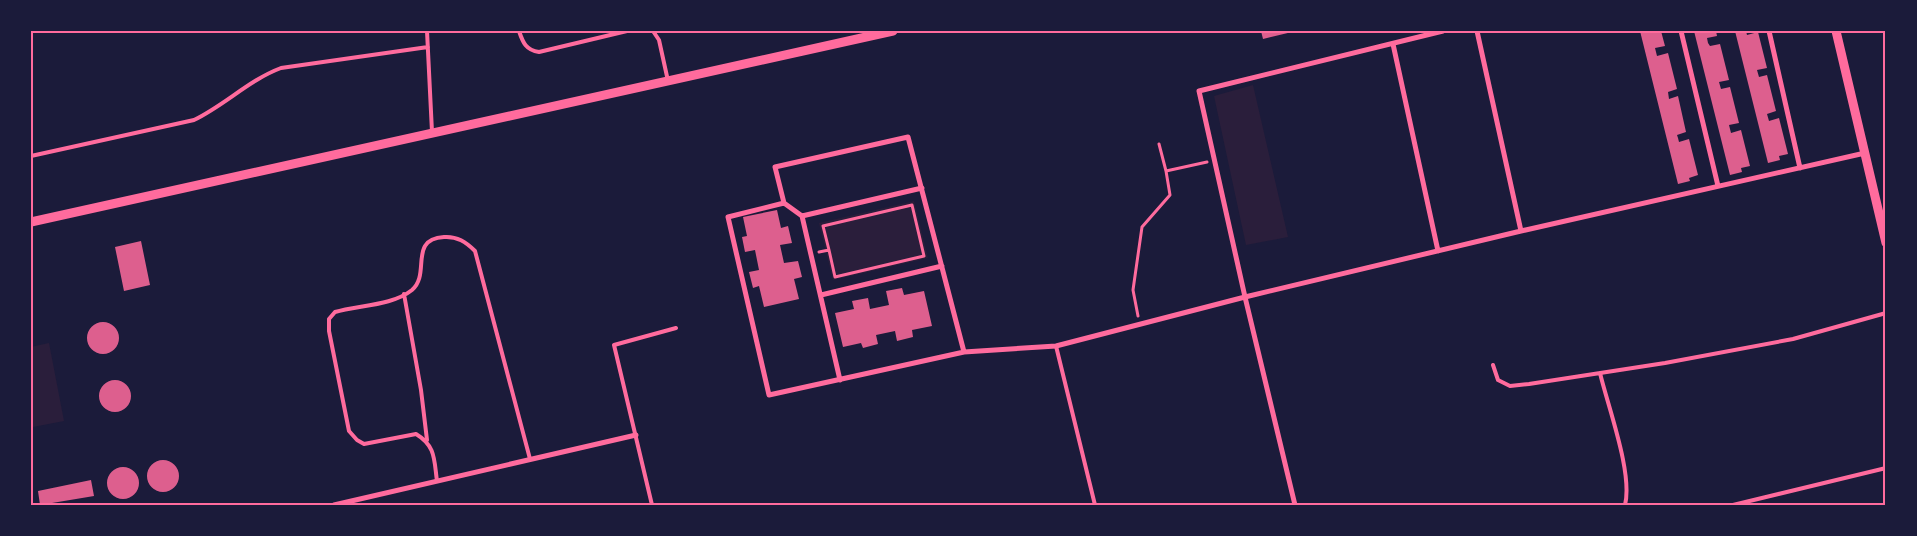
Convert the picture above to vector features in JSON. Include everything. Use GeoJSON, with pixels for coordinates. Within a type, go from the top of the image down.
{"type":"FeatureCollection","features":[{"type":"Feature","properties":{"kind":"street"},"geometry":{"type":"LineString","coordinates":[[31,222],[893,31]]}},
{"type":"Feature","properties":{"kind":"street"},"geometry":{"type":"LineString","coordinates":[[1296,505],[1245,297],[1200,90],[1443,31]]}},
{"type":"Feature","properties":{"kind":"street"},"geometry":{"type":"LineString","coordinates":[[1477,31],[1521,231]]}},
{"type":"Feature","properties":{"kind":"street"},"geometry":{"type":"LineString","coordinates":[[1681,31],[1718,186]]}},
{"type":"Feature","properties":{"kind":"street"},"geometry":{"type":"LineString","coordinates":[[1769,31],[1800,168]]}},
{"type":"Feature","properties":{"kind":"street"},"geometry":{"type":"LineString","coordinates":[[1836,31],[1886,243]]}},
{"type":"Feature","properties":{"kind":"street"},"geometry":{"type":"LineString","coordinates":[[1392,44],[1438,251]]}},
{"type":"Feature","properties":{"kind":"street"},"geometry":{"type":"LineString","coordinates":[[840,380],[802,216],[784,203],[775,167],[908,136],[964,352]]}},
{"type":"Feature","properties":{"kind":"street"},"geometry":{"type":"LineString","coordinates":[[784,203],[728,217],[769,395],[964,352],[1056,346],[1245,297],[1521,231],[1865,153]]}},
{"type":"Feature","properties":{"kind":"street"},"geometry":{"type":"LineString","coordinates":[[802,216],[922,188]]}},
{"type":"Feature","properties":{"kind":"street"},"geometry":{"type":"LineString","coordinates":[[821,295],[942,266]]}},
{"type":"Feature","properties":{"kind":"street"},"geometry":{"type":"LineString","coordinates":[[334,505],[636,435]]}},
{"type":"Feature","properties":{"kind":"lane"},"geometry":{"type":"LineString","coordinates":[[427,31],[432,132]]}},
{"type":"Feature","properties":{"kind":"lane"},"geometry":{"type":"LineString","coordinates":[[519,31],[523,43],[530,50],[539,52],[627,31]]}},
{"type":"Feature","properties":{"kind":"lane"},"geometry":{"type":"LineString","coordinates":[[654,32],[659,40],[668,81]]}},
{"type":"Feature","properties":{"kind":"lane"},"geometry":{"type":"LineString","coordinates":[[31,156],[194,120],[212,111],[264,74],[281,68],[428,47]]}},
{"type":"Feature","properties":{"kind":"lane"},"geometry":{"type":"LineString","coordinates":[[427,440],[416,434],[364,444],[357,440],[349,431],[329,331],[329,319],[335,312],[394,299],[404,294],[418,283],[421,256],[424,248],[430,241],[443,237],[456,238],[475,251],[530,459]]}},
{"type":"Feature","properties":{"kind":"lane"},"geometry":{"type":"LineString","coordinates":[[404,294],[422,390],[427,440],[433,452],[437,481]]}},
{"type":"Feature","properties":{"kind":"lane"},"geometry":{"type":"LineString","coordinates":[[1493,364],[1498,380],[1510,386],[1600,373],[1793,339],[1886,313]]}},
{"type":"Feature","properties":{"kind":"lane"},"geometry":{"type":"LineString","coordinates":[[652,505],[614,345],[676,328]]}},
{"type":"Feature","properties":{"kind":"lane"},"geometry":{"type":"LineString","coordinates":[[1056,346],[1095,505]]}},
{"type":"Feature","properties":{"kind":"lane"},"geometry":{"type":"LineString","coordinates":[[1600,373],[1625,473],[1627,491],[1624,505]]}},
{"type":"Feature","properties":{"kind":"lane"},"geometry":{"type":"LineString","coordinates":[[1733,505],[1886,468]]}},
{"type":"Feature","properties":{"kind":"path"},"geometry":{"type":"LineString","coordinates":[[1140,323],[1133,290],[1142,227],[1170,195],[1159,144]]}},
{"type":"Feature","properties":{"kind":"path"},"geometry":{"type":"LineString","coordinates":[[1166,171],[1215,160]]}},
{"type":"Feature","properties":{"kind":"path"},"geometry":{"type":"LineString","coordinates":[[912,205],[924,256],[835,277],[829,250],[823,226],[912,205]]}},
{"type":"Feature","properties":{"kind":"path"},"geometry":{"type":"LineString","coordinates":[[811,254],[829,250]]}},
{"type":"Feature","properties":{"kind":"shaded area"},"geometry":{"type":"Polygon","coordinates":[[[1253,85],[1288,237],[1246,245],[1214,96],[1253,85]]]}},
{"type":"Feature","properties":{"kind":"shaded area"},"geometry":{"type":"Polygon","coordinates":[[[914,201],[928,258],[833,280],[819,223],[914,201]]]}},
{"type":"Feature","properties":{"kind":"shaded area"},"geometry":{"type":"Polygon","coordinates":[[[49,343],[64,421],[33,427],[31,347],[49,343]]]}},
{"type":"Feature","properties":{"kind":"building"},"geometry":{"type":"Polygon","coordinates":[[[1261,31],[1292,31],[1292,32],[1263,39],[1261,31]]]}},
{"type":"Feature","properties":{"kind":"building"},"geometry":{"type":"Polygon","coordinates":[[[1640,31],[1661,31],[1665,46],[1655,48],[1657,56],[1668,53],[1677,89],[1668,92],[1669,99],[1678,96],[1686,132],[1677,135],[1679,142],[1689,139],[1698,175],[1689,178],[1690,181],[1678,184],[1640,31]]]}},
{"type":"Feature","properties":{"kind":"building"},"geometry":{"type":"Polygon","coordinates":[[[1694,31],[1716,31],[1717,36],[1707,38],[1710,46],[1720,44],[1729,80],[1719,82],[1721,89],[1730,87],[1739,123],[1729,125],[1731,133],[1741,130],[1750,166],[1741,168],[1742,172],[1730,175],[1694,31]]]}},
{"type":"Feature","properties":{"kind":"building"},"geometry":{"type":"Polygon","coordinates":[[[1735,31],[1746,31],[1747,35],[1758,32],[1767,68],[1757,70],[1759,77],[1767,75],[1776,111],[1767,114],[1769,121],[1779,118],[1788,154],[1779,156],[1780,160],[1768,163],[1735,31]]]}},
{"type":"Feature","properties":{"kind":"building"},"geometry":{"type":"Polygon","coordinates":[[[777,210],[781,228],[788,226],[792,243],[780,245],[784,263],[798,261],[802,277],[794,279],[799,299],[764,307],[759,286],[753,288],[749,272],[759,270],[755,250],[745,252],[742,237],[747,236],[743,217],[777,210]]]}},
{"type":"Feature","properties":{"kind":"building"},"geometry":{"type":"Polygon","coordinates":[[[141,241],[150,285],[124,291],[115,247],[141,241]]]}},
{"type":"Feature","properties":{"kind":"building"},"geometry":{"type":"Polygon","coordinates":[[[902,288],[904,295],[924,291],[932,326],[912,330],[913,337],[897,341],[895,331],[876,335],[878,344],[863,348],[861,343],[843,347],[835,313],[854,309],[852,301],[868,298],[870,309],[889,305],[886,291],[902,288]]]}},
{"type":"Feature","properties":{"kind":"building"},"geometry":{"type":"Polygon","coordinates":[[[103,322],[115,326],[119,338],[115,350],[103,354],[91,350],[87,338],[91,326],[103,322]]]}},
{"type":"Feature","properties":{"kind":"building"},"geometry":{"type":"Polygon","coordinates":[[[115,380],[121,381],[126,385],[130,390],[130,402],[126,407],[121,411],[115,412],[109,411],[104,407],[100,402],[99,396],[100,390],[104,385],[109,381],[115,380]]]}},
{"type":"Feature","properties":{"kind":"building"},"geometry":{"type":"Polygon","coordinates":[[[163,460],[169,461],[174,465],[178,470],[178,482],[174,487],[169,491],[163,492],[157,491],[152,487],[148,482],[147,476],[148,470],[152,465],[157,461],[163,460]]]}},
{"type":"Feature","properties":{"kind":"building"},"geometry":{"type":"Polygon","coordinates":[[[123,467],[135,471],[139,483],[135,495],[123,499],[111,495],[107,483],[111,471],[123,467]]]}},
{"type":"Feature","properties":{"kind":"building"},"geometry":{"type":"Polygon","coordinates":[[[91,480],[94,496],[40,505],[38,491],[91,480]]]}}]}
